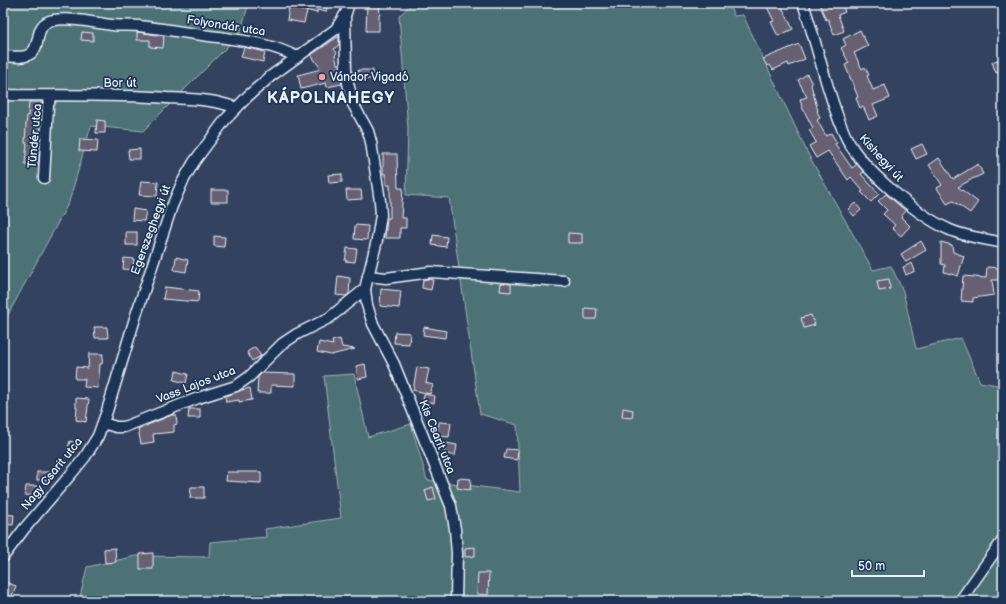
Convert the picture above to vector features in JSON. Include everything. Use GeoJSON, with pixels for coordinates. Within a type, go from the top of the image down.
{"type":"FeatureCollection","features":[{"type":"Feature","properties":{"kind":"street","name":"Egerszeghegyi út"},"geometry":{"type":"LineString","coordinates":[[103,423],[138,307],[172,206],[183,181],[197,156],[224,120],[261,84],[336,29],[346,13],[349,3]]}},
{"type":"Feature","properties":{"kind":"street","name":"Kishegyi út"},"geometry":{"type":"LineString","coordinates":[[802,3],[838,119],[847,139],[860,158],[900,197],[937,224],[958,233],[1003,243]]}},
{"type":"Feature","properties":{"kind":"street","name":"Egerszeghegyi út"},"geometry":{"type":"LineString","coordinates":[[346,13],[346,70],[348,83],[353,104],[368,131],[380,200],[377,240],[365,289]]}},
{"type":"Feature","properties":{"kind":"street","name":"Folyondár utca"},"geometry":{"type":"LineString","coordinates":[[3,56],[23,57],[30,55],[35,50],[41,28],[46,23],[54,20],[66,20],[139,26],[256,43],[282,50],[297,57]]}},
{"type":"Feature","properties":{"kind":"street","name":"Bor út"},"geometry":{"type":"LineString","coordinates":[[3,95],[142,96],[192,99],[225,103],[236,108]]}},
{"type":"Feature","properties":{"kind":"street","name":"Tündér utca"},"geometry":{"type":"LineString","coordinates":[[44,178],[48,105],[52,96]]}},
{"type":"Feature","properties":{"kind":"street"},"geometry":{"type":"LineString","coordinates":[[368,276],[386,278],[431,272],[564,281]]}},
{"type":"Feature","properties":{"kind":"street","name":"Vass Lajos utca"},"geometry":{"type":"LineString","coordinates":[[103,423],[116,427],[124,427],[198,398],[236,386],[249,377],[282,344],[297,334],[329,318],[365,289]]}},
{"type":"Feature","properties":{"kind":"street","name":"Kis Csarit utca"},"geometry":{"type":"LineString","coordinates":[[365,289],[367,305],[373,324],[394,364],[451,506],[457,553],[456,601]]}},
{"type":"Feature","properties":{"kind":"street","name":"Nagy Csarit utca"},"geometry":{"type":"LineString","coordinates":[[3,557],[24,529],[84,457],[95,441],[103,423]]}},
{"type":"Feature","properties":{"kind":"street"},"geometry":{"type":"LineString","coordinates":[[960,601],[1003,540]]}},
{"type":"Feature","properties":{"kind":"green space"},"geometry":{"type":"Polygon","coordinates":[[[3,3],[249,3],[237,43],[232,42],[143,131],[91,126],[69,202],[3,324],[3,3]]]}},
{"type":"Feature","properties":{"kind":"green space"},"geometry":{"type":"Polygon","coordinates":[[[412,3],[728,3],[734,16],[743,15],[808,154],[873,270],[891,266],[903,291],[916,349],[961,338],[980,382],[1003,386],[1003,601],[79,601],[87,567],[136,556],[209,557],[210,542],[266,537],[265,529],[341,518],[324,376],[354,374],[368,437],[411,424],[427,480],[520,492],[517,425],[480,414],[449,198],[406,195],[408,129],[399,16],[412,3]]]}},
{"type":"Feature","properties":{"kind":"building"},"geometry":{"type":"Polygon","coordinates":[[[301,3],[328,3],[326,12],[317,10],[317,13],[305,10],[305,7],[300,6],[301,3]]]}},
{"type":"Feature","properties":{"kind":"building"},"geometry":{"type":"Polygon","coordinates":[[[367,3],[379,3],[379,31],[366,31],[367,3]]]}},
{"type":"Feature","properties":{"kind":"building"},"geometry":{"type":"Polygon","coordinates":[[[780,3],[793,29],[778,36],[771,22],[774,21],[767,7],[780,3]]]}},
{"type":"Feature","properties":{"kind":"building"},"geometry":{"type":"Polygon","coordinates":[[[819,3],[842,3],[845,12],[838,15],[844,31],[834,35],[828,19],[826,20],[819,3]]]}},
{"type":"Feature","properties":{"kind":"building"},"geometry":{"type":"Polygon","coordinates":[[[289,8],[307,11],[304,23],[287,20],[289,8]]]}},
{"type":"Feature","properties":{"kind":"building"},"geometry":{"type":"Polygon","coordinates":[[[860,30],[868,46],[854,53],[862,69],[865,67],[873,90],[885,85],[890,98],[873,105],[878,116],[869,120],[863,106],[860,108],[856,98],[858,97],[845,65],[849,63],[841,48],[846,45],[843,39],[860,30]]]}},
{"type":"Feature","properties":{"kind":"building"},"geometry":{"type":"Polygon","coordinates":[[[82,32],[93,33],[93,41],[81,40],[82,32]]]}},
{"type":"Feature","properties":{"kind":"building"},"geometry":{"type":"Polygon","coordinates":[[[137,32],[164,36],[163,48],[150,47],[150,40],[137,40],[137,32]]]}},
{"type":"Feature","properties":{"kind":"building"},"geometry":{"type":"Polygon","coordinates":[[[339,36],[339,45],[334,49],[337,53],[335,55],[342,84],[327,87],[326,83],[301,89],[298,75],[321,69],[311,55],[339,36]]]}},
{"type":"Feature","properties":{"kind":"building"},"geometry":{"type":"Polygon","coordinates":[[[799,44],[805,59],[789,66],[788,63],[773,70],[770,65],[767,66],[763,59],[799,44]]]}},
{"type":"Feature","properties":{"kind":"building"},"geometry":{"type":"Polygon","coordinates":[[[244,47],[265,52],[263,62],[241,57],[244,47]]]}},
{"type":"Feature","properties":{"kind":"building"},"geometry":{"type":"Polygon","coordinates":[[[1003,58],[1003,70],[996,73],[992,62],[1003,58]]]}},
{"type":"Feature","properties":{"kind":"building"},"geometry":{"type":"Polygon","coordinates":[[[358,70],[373,70],[373,79],[359,79],[358,70]]]}},
{"type":"Feature","properties":{"kind":"building"},"geometry":{"type":"Polygon","coordinates":[[[807,74],[812,84],[817,111],[820,118],[817,120],[826,136],[831,133],[837,143],[835,144],[852,168],[857,164],[864,172],[861,174],[879,194],[871,202],[861,192],[863,191],[851,177],[848,180],[828,151],[816,158],[809,146],[816,142],[809,130],[813,128],[802,107],[800,99],[807,97],[798,80],[807,74]]]}},
{"type":"Feature","properties":{"kind":"building"},"geometry":{"type":"Polygon","coordinates":[[[29,102],[42,102],[41,111],[36,110],[35,134],[37,134],[36,154],[39,154],[38,165],[25,164],[27,143],[25,143],[26,125],[29,102]]]}},
{"type":"Feature","properties":{"kind":"building"},"geometry":{"type":"Polygon","coordinates":[[[97,120],[105,121],[105,133],[96,133],[97,120]]]}},
{"type":"Feature","properties":{"kind":"building"},"geometry":{"type":"Polygon","coordinates":[[[80,139],[98,140],[97,152],[79,151],[80,139]]]}},
{"type":"Feature","properties":{"kind":"building"},"geometry":{"type":"Polygon","coordinates":[[[922,144],[927,154],[916,159],[911,149],[922,144]]]}},
{"type":"Feature","properties":{"kind":"building"},"geometry":{"type":"Polygon","coordinates":[[[140,149],[140,159],[129,159],[128,150],[140,149]]]}},
{"type":"Feature","properties":{"kind":"building"},"geometry":{"type":"Polygon","coordinates":[[[383,154],[397,154],[398,188],[403,188],[401,218],[406,218],[406,228],[400,228],[400,238],[385,238],[387,218],[390,218],[390,185],[386,185],[386,174],[383,174],[383,154]]]}},
{"type":"Feature","properties":{"kind":"building"},"geometry":{"type":"Polygon","coordinates":[[[939,158],[953,179],[978,164],[983,174],[958,187],[978,202],[970,213],[953,201],[947,204],[937,188],[942,185],[929,165],[939,158]]]}},
{"type":"Feature","properties":{"kind":"building"},"geometry":{"type":"Polygon","coordinates":[[[342,174],[342,182],[329,183],[328,175],[342,174]]]}},
{"type":"Feature","properties":{"kind":"building"},"geometry":{"type":"Polygon","coordinates":[[[141,181],[158,182],[157,196],[139,195],[141,181]]]}},
{"type":"Feature","properties":{"kind":"building"},"geometry":{"type":"Polygon","coordinates":[[[211,190],[228,190],[228,202],[211,202],[211,190]]]}},
{"type":"Feature","properties":{"kind":"building"},"geometry":{"type":"Polygon","coordinates":[[[346,190],[361,190],[362,199],[347,200],[346,190]]]}},
{"type":"Feature","properties":{"kind":"building"},"geometry":{"type":"Polygon","coordinates":[[[886,194],[906,211],[901,217],[910,226],[901,236],[892,228],[895,225],[883,214],[887,210],[878,201],[886,194]]]}},
{"type":"Feature","properties":{"kind":"building"},"geometry":{"type":"Polygon","coordinates":[[[855,203],[861,210],[854,216],[848,209],[855,203]]]}},
{"type":"Feature","properties":{"kind":"building"},"geometry":{"type":"Polygon","coordinates":[[[133,209],[146,211],[144,221],[132,220],[133,209]]]}},
{"type":"Feature","properties":{"kind":"building"},"geometry":{"type":"Polygon","coordinates":[[[355,225],[368,226],[367,240],[354,239],[355,225]]]}},
{"type":"Feature","properties":{"kind":"building"},"geometry":{"type":"Polygon","coordinates":[[[126,232],[137,232],[137,245],[126,245],[126,232]]]}},
{"type":"Feature","properties":{"kind":"building"},"geometry":{"type":"Polygon","coordinates":[[[568,233],[582,234],[582,243],[568,243],[568,233]]]}},
{"type":"Feature","properties":{"kind":"building"},"geometry":{"type":"Polygon","coordinates":[[[433,235],[447,237],[446,247],[432,245],[433,235]]]}},
{"type":"Feature","properties":{"kind":"building"},"geometry":{"type":"Polygon","coordinates":[[[214,236],[225,237],[224,247],[214,246],[214,236]]]}},
{"type":"Feature","properties":{"kind":"building"},"geometry":{"type":"Polygon","coordinates":[[[921,241],[926,250],[906,262],[901,254],[921,241]]]}},
{"type":"Feature","properties":{"kind":"building"},"geometry":{"type":"Polygon","coordinates":[[[941,242],[952,245],[953,252],[964,256],[958,276],[944,272],[945,265],[941,264],[941,242]]]}},
{"type":"Feature","properties":{"kind":"building"},"geometry":{"type":"Polygon","coordinates":[[[347,248],[357,249],[355,262],[345,261],[347,248]]]}},
{"type":"Feature","properties":{"kind":"building"},"geometry":{"type":"Polygon","coordinates":[[[176,257],[188,260],[186,272],[174,270],[176,257]]]}},
{"type":"Feature","properties":{"kind":"building"},"geometry":{"type":"Polygon","coordinates":[[[124,258],[134,259],[133,270],[123,269],[124,258]]]}},
{"type":"Feature","properties":{"kind":"building"},"geometry":{"type":"Polygon","coordinates":[[[912,263],[915,271],[906,275],[903,267],[912,263]]]}},
{"type":"Feature","properties":{"kind":"building"},"geometry":{"type":"Polygon","coordinates":[[[987,267],[999,268],[999,280],[992,280],[994,295],[973,298],[973,302],[961,301],[963,276],[986,278],[987,267]]]}},
{"type":"Feature","properties":{"kind":"building"},"geometry":{"type":"Polygon","coordinates":[[[338,276],[350,278],[349,294],[346,296],[336,295],[338,276]]]}},
{"type":"Feature","properties":{"kind":"building"},"geometry":{"type":"Polygon","coordinates":[[[889,279],[890,289],[879,291],[877,281],[889,279]]]}},
{"type":"Feature","properties":{"kind":"building"},"geometry":{"type":"Polygon","coordinates":[[[423,280],[433,280],[431,290],[422,288],[423,280]]]}},
{"type":"Feature","properties":{"kind":"building"},"geometry":{"type":"Polygon","coordinates":[[[501,283],[511,284],[511,292],[500,291],[501,283]]]}},
{"type":"Feature","properties":{"kind":"building"},"geometry":{"type":"Polygon","coordinates":[[[165,287],[199,291],[198,302],[163,299],[165,287]]]}},
{"type":"Feature","properties":{"kind":"building"},"geometry":{"type":"Polygon","coordinates":[[[381,289],[401,291],[399,308],[380,306],[381,289]]]}},
{"type":"Feature","properties":{"kind":"building"},"geometry":{"type":"Polygon","coordinates":[[[585,308],[597,309],[596,319],[585,319],[585,308]]]}},
{"type":"Feature","properties":{"kind":"building"},"geometry":{"type":"Polygon","coordinates":[[[811,315],[815,325],[804,328],[801,318],[811,315]]]}},
{"type":"Feature","properties":{"kind":"building"},"geometry":{"type":"Polygon","coordinates":[[[94,327],[107,327],[108,338],[95,338],[94,327]]]}},
{"type":"Feature","properties":{"kind":"building"},"geometry":{"type":"Polygon","coordinates":[[[424,327],[446,331],[445,338],[423,335],[424,327]]]}},
{"type":"Feature","properties":{"kind":"building"},"geometry":{"type":"Polygon","coordinates":[[[395,332],[410,333],[409,344],[394,343],[395,332]]]}},
{"type":"Feature","properties":{"kind":"building"},"geometry":{"type":"Polygon","coordinates":[[[340,339],[342,347],[355,349],[331,355],[317,352],[319,342],[333,345],[332,341],[340,339]]]}},
{"type":"Feature","properties":{"kind":"building"},"geometry":{"type":"Polygon","coordinates":[[[255,347],[261,356],[252,361],[247,352],[255,347]]]}},
{"type":"Feature","properties":{"kind":"building"},"geometry":{"type":"Polygon","coordinates":[[[89,354],[103,354],[102,364],[100,364],[98,388],[84,387],[85,379],[75,379],[76,367],[88,368],[89,354]]]}},
{"type":"Feature","properties":{"kind":"building"},"geometry":{"type":"Polygon","coordinates":[[[365,364],[367,377],[358,379],[356,366],[365,364]]]}},
{"type":"Feature","properties":{"kind":"building"},"geometry":{"type":"Polygon","coordinates":[[[417,367],[429,369],[426,383],[433,385],[430,394],[413,390],[417,367]]]}},
{"type":"Feature","properties":{"kind":"building"},"geometry":{"type":"Polygon","coordinates":[[[176,371],[188,374],[186,383],[174,380],[176,371]]]}},
{"type":"Feature","properties":{"kind":"building"},"geometry":{"type":"Polygon","coordinates":[[[262,373],[295,374],[295,386],[271,385],[271,393],[257,393],[258,377],[262,373]]]}},
{"type":"Feature","properties":{"kind":"building"},"geometry":{"type":"Polygon","coordinates":[[[250,388],[252,400],[226,402],[225,396],[250,388]]]}},
{"type":"Feature","properties":{"kind":"building"},"geometry":{"type":"Polygon","coordinates":[[[424,394],[435,396],[434,403],[423,401],[424,394]]]}},
{"type":"Feature","properties":{"kind":"building"},"geometry":{"type":"Polygon","coordinates":[[[76,398],[89,399],[86,422],[76,420],[76,398]]]}},
{"type":"Feature","properties":{"kind":"building"},"geometry":{"type":"Polygon","coordinates":[[[623,408],[633,410],[632,418],[622,417],[623,408]]]}},
{"type":"Feature","properties":{"kind":"building"},"geometry":{"type":"Polygon","coordinates":[[[189,409],[200,409],[200,418],[188,418],[189,409]]]}},
{"type":"Feature","properties":{"kind":"building"},"geometry":{"type":"Polygon","coordinates":[[[172,415],[176,415],[177,424],[174,425],[174,432],[153,434],[154,442],[141,444],[138,429],[172,415]]]}},
{"type":"Feature","properties":{"kind":"building"},"geometry":{"type":"Polygon","coordinates":[[[439,422],[451,423],[449,437],[437,436],[439,422]]]}},
{"type":"Feature","properties":{"kind":"building"},"geometry":{"type":"Polygon","coordinates":[[[70,441],[78,443],[75,453],[67,451],[70,441]]]}},
{"type":"Feature","properties":{"kind":"building"},"geometry":{"type":"Polygon","coordinates":[[[446,443],[457,445],[455,456],[444,453],[446,443]]]}},
{"type":"Feature","properties":{"kind":"building"},"geometry":{"type":"Polygon","coordinates":[[[506,449],[518,450],[517,460],[504,458],[506,449]]]}},
{"type":"Feature","properties":{"kind":"building"},"geometry":{"type":"Polygon","coordinates":[[[37,472],[49,472],[49,480],[37,480],[37,472]]]}},
{"type":"Feature","properties":{"kind":"building"},"geometry":{"type":"Polygon","coordinates":[[[227,472],[261,472],[261,483],[226,481],[227,472]]]}},
{"type":"Feature","properties":{"kind":"building"},"geometry":{"type":"Polygon","coordinates":[[[458,478],[471,479],[470,490],[457,488],[458,478]]]}},
{"type":"Feature","properties":{"kind":"building"},"geometry":{"type":"Polygon","coordinates":[[[26,486],[38,486],[38,496],[25,495],[26,486]]]}},
{"type":"Feature","properties":{"kind":"building"},"geometry":{"type":"Polygon","coordinates":[[[191,487],[204,487],[204,498],[190,498],[191,487]]]}},
{"type":"Feature","properties":{"kind":"building"},"geometry":{"type":"Polygon","coordinates":[[[433,487],[436,499],[428,501],[425,490],[433,487]]]}},
{"type":"Feature","properties":{"kind":"building"},"geometry":{"type":"Polygon","coordinates":[[[3,514],[14,515],[13,525],[3,524],[3,514]]]}},
{"type":"Feature","properties":{"kind":"building"},"geometry":{"type":"Polygon","coordinates":[[[475,547],[475,556],[465,557],[465,548],[475,547]]]}},
{"type":"Feature","properties":{"kind":"building"},"geometry":{"type":"Polygon","coordinates":[[[115,548],[116,562],[105,563],[104,549],[115,548]]]}},
{"type":"Feature","properties":{"kind":"building"},"geometry":{"type":"Polygon","coordinates":[[[153,553],[153,569],[140,569],[140,554],[153,553]]]}},
{"type":"Feature","properties":{"kind":"building"},"geometry":{"type":"Polygon","coordinates":[[[478,573],[489,573],[488,595],[477,594],[478,573]]]}},
{"type":"Feature","properties":{"kind":"building"},"geometry":{"type":"Polygon","coordinates":[[[3,581],[16,586],[10,601],[3,598],[3,581]]]}},
{"type":"Feature","properties":{"kind":"place","name":"Vándor Vigadó"},"geometry":{"type":"Point","coordinates":[322,77]}},
{"type":"Feature","properties":{"kind":"district","name":"KÁPOLNAHEGY"},"geometry":{"type":"Point","coordinates":[331,98]}}]}
